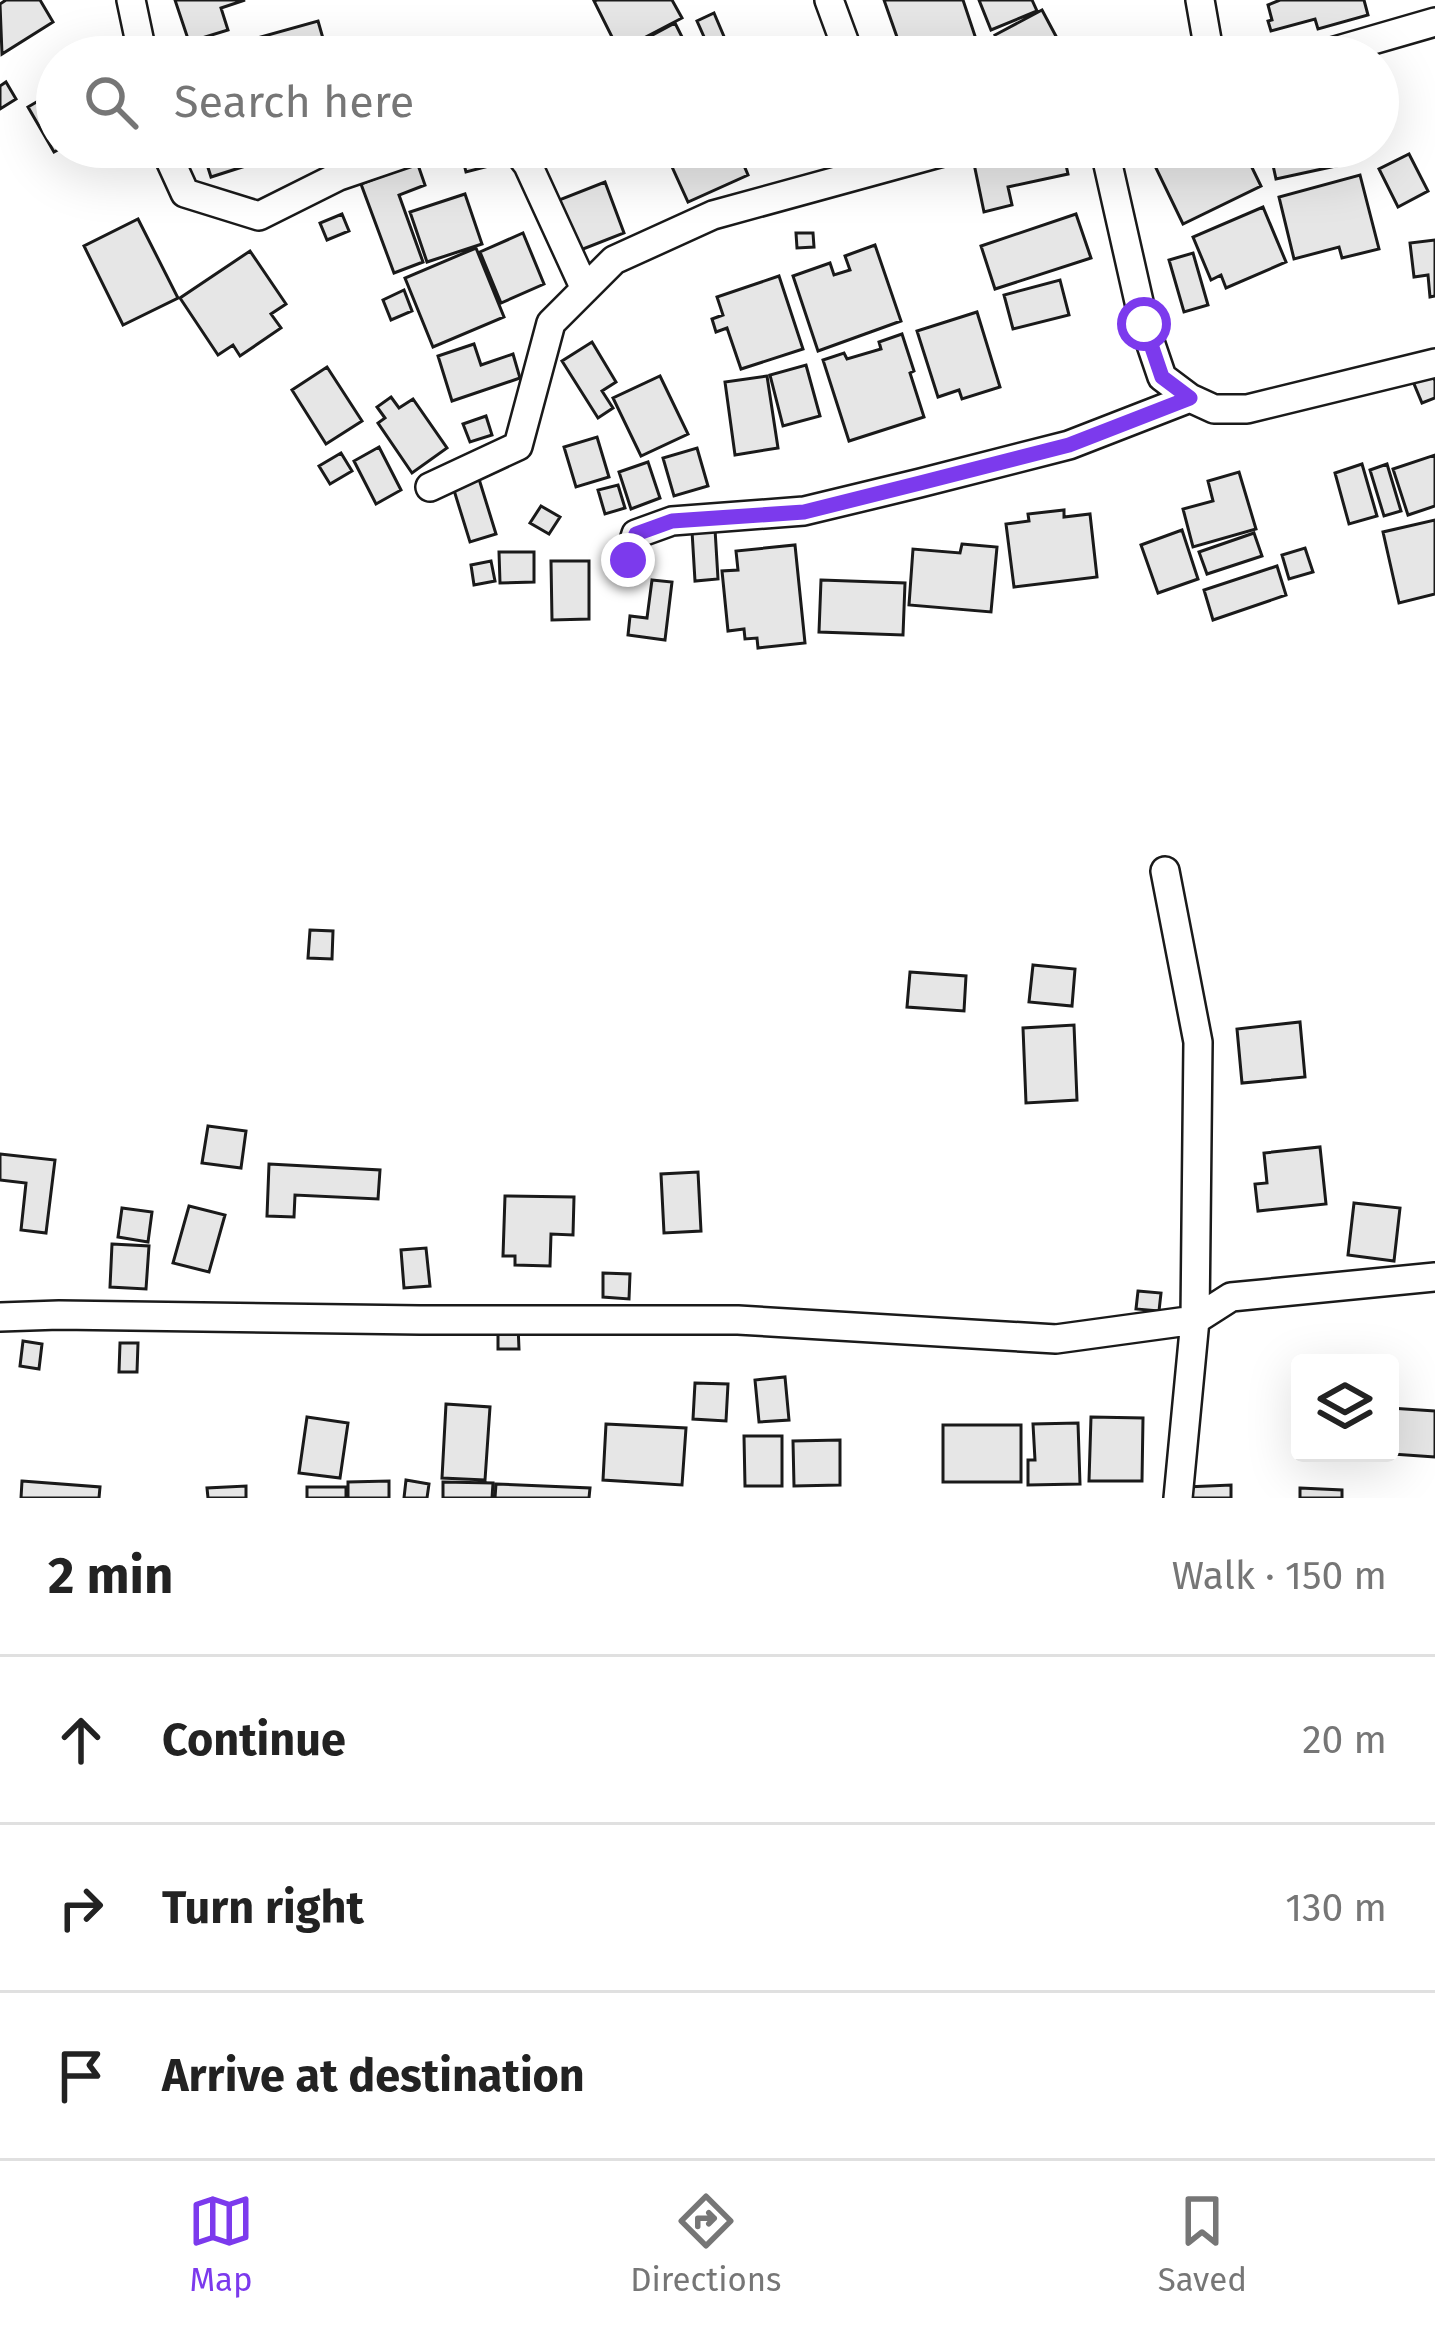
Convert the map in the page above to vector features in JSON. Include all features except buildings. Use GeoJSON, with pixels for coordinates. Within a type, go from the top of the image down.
{"type":"FeatureCollection","features":[{"type":"Feature","properties":{"kind":"street"},"geometry":{"type":"LineString","coordinates":[[131,0],[139,36]]}},
{"type":"Feature","properties":{"kind":"street"},"geometry":{"type":"LineString","coordinates":[[830,0],[843,36]]}},
{"type":"Feature","properties":{"kind":"street"},"geometry":{"type":"LineString","coordinates":[[1200,0],[1206,36]]}},
{"type":"Feature","properties":{"kind":"street"},"geometry":{"type":"LineString","coordinates":[[1387,36],[1435,22]]}},
{"type":"Feature","properties":{"kind":"street"},"geometry":{"type":"LineString","coordinates":[[174,168],[185,193],[259,216],[362,168]]}},
{"type":"Feature","properties":{"kind":"street"},"geometry":{"type":"LineString","coordinates":[[529,168],[585,289]]}},
{"type":"Feature","properties":{"kind":"street"},"geometry":{"type":"LineString","coordinates":[[430,487],[518,446],[551,323],[614,260],[713,215],[854,168]]}},
{"type":"Feature","properties":{"kind":"street"},"geometry":{"type":"LineString","coordinates":[[1109,168],[1144,324],[1162,377],[1190,398],[1214,410],[1247,409],[1435,363]]}},
{"type":"Feature","properties":{"kind":"street"},"geometry":{"type":"LineString","coordinates":[[628,560],[636,534],[672,521],[804,512],[1069,445],[1190,398]]}},
{"type":"Feature","properties":{"kind":"street"},"geometry":{"type":"LineString","coordinates":[[1165,871],[1198,1042],[1195,1320],[1178,1498]]}},
{"type":"Feature","properties":{"kind":"street"},"geometry":{"type":"LineString","coordinates":[[0,1317],[738,1319],[1056,1339],[1195,1320],[1231,1297],[1435,1277]]}},
{"type":"Feature","properties":{"kind":"route"},"geometry":{"type":"LineString","coordinates":[[628,560],[636,534],[672,521],[804,512],[1069,445],[1190,398],[1162,377],[1144,324]]}}]}
